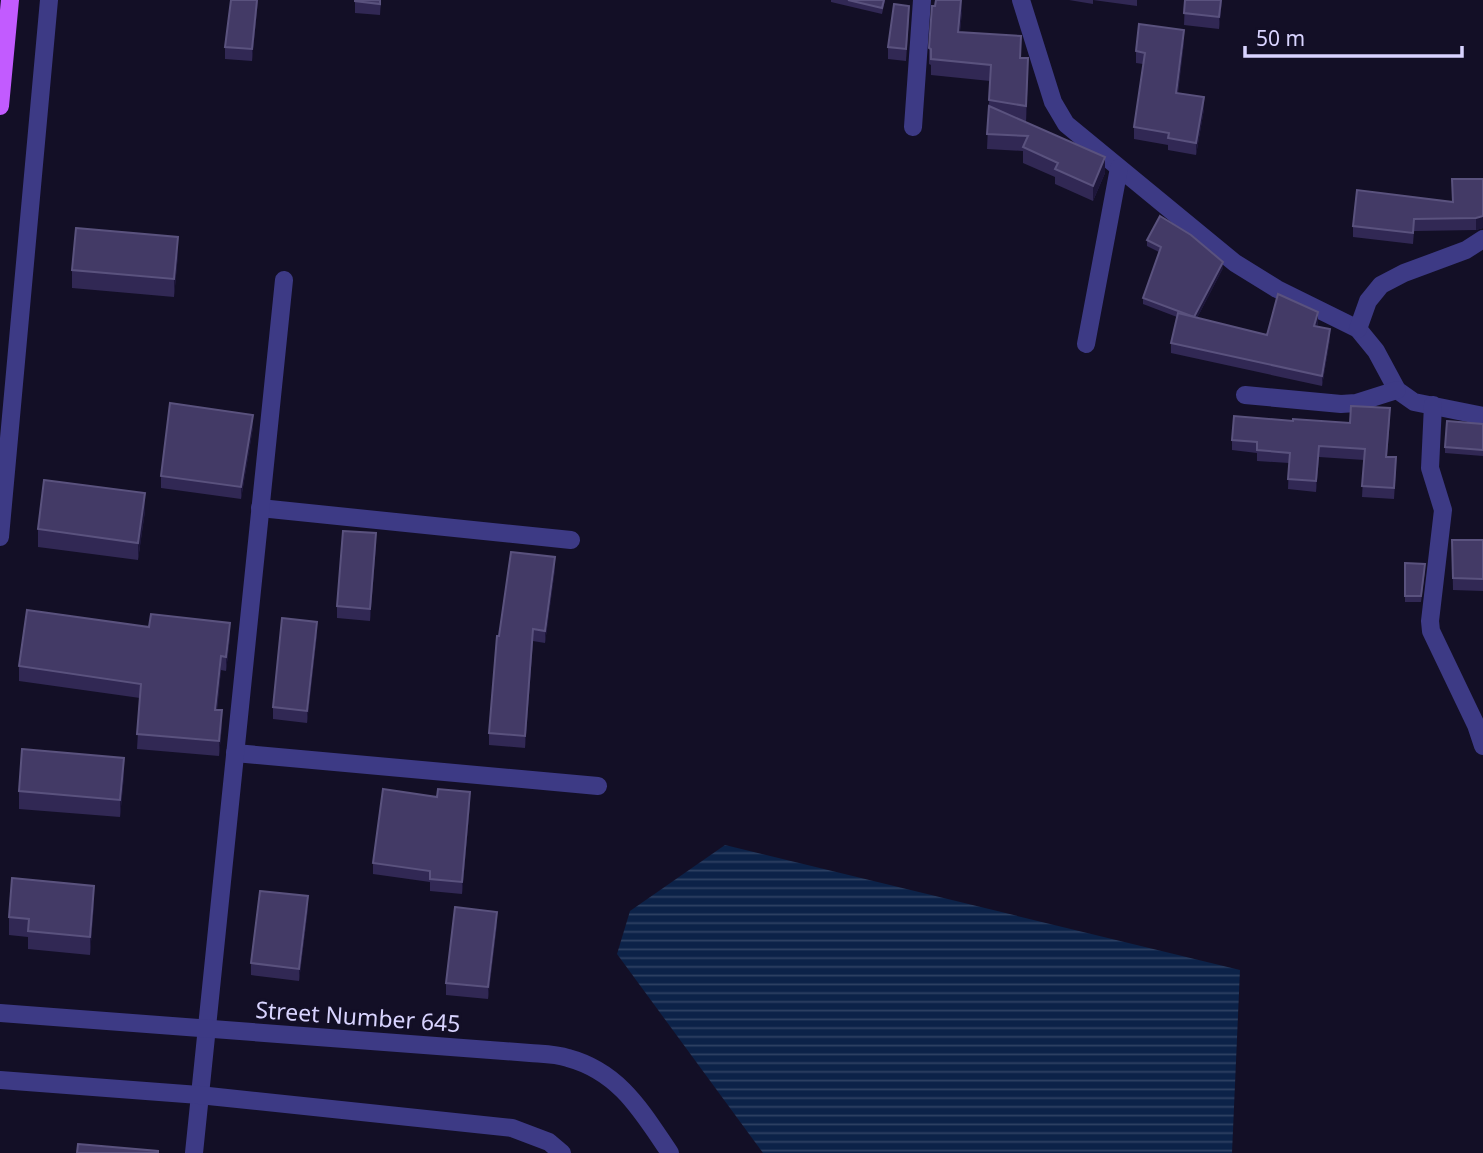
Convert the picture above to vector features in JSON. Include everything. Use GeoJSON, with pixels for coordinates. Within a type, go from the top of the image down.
{"type":"FeatureCollection","features":[{"type":"Feature","properties":{"kind":"main road"},"geometry":{"type":"LineString","coordinates":[[0,106],[10,0]]}},
{"type":"Feature","properties":{"kind":"street"},"geometry":{"type":"LineString","coordinates":[[0,537],[49,0]]}},
{"type":"Feature","properties":{"kind":"street"},"geometry":{"type":"LineString","coordinates":[[913,127],[922,0]]}},
{"type":"Feature","properties":{"kind":"street"},"geometry":{"type":"LineString","coordinates":[[1021,0],[1053,102],[1066,124],[1249,273],[1357,329],[1376,351],[1397,390],[1414,402],[1483,416]]}},
{"type":"Feature","properties":{"kind":"street"},"geometry":{"type":"LineString","coordinates":[[1086,344],[1119,168]]}},
{"type":"Feature","properties":{"kind":"street"},"geometry":{"type":"LineString","coordinates":[[1357,329],[1368,301],[1381,285],[1466,250],[1483,239]]}},
{"type":"Feature","properties":{"kind":"street"},"geometry":{"type":"LineString","coordinates":[[194,1153],[284,280]]}},
{"type":"Feature","properties":{"kind":"street"},"geometry":{"type":"LineString","coordinates":[[1245,395],[1340,404],[1356,403],[1397,390]]}},
{"type":"Feature","properties":{"kind":"street"},"geometry":{"type":"LineString","coordinates":[[1433,405],[1430,468],[1443,510],[1431,631],[1476,725],[1483,746]]}},
{"type":"Feature","properties":{"kind":"street"},"geometry":{"type":"LineString","coordinates":[[260,508],[570,540]]}},
{"type":"Feature","properties":{"kind":"street"},"geometry":{"type":"LineString","coordinates":[[235,753],[598,786]]}},
{"type":"Feature","properties":{"kind":"street","name":"Street Number 645"},"geometry":{"type":"LineString","coordinates":[[0,1013],[205,1037],[530,1052],[567,1057],[598,1069],[631,1095],[670,1153]]}},
{"type":"Feature","properties":{"kind":"street"},"geometry":{"type":"LineString","coordinates":[[0,1080],[199,1095],[512,1128],[550,1142],[562,1153]]}},
{"type":"Feature","properties":{"kind":"water"},"geometry":{"type":"Polygon","coordinates":[[[725,845],[1240,970],[1232,1153],[763,1153],[617,954],[630,911],[725,845]]]}},
{"type":"Feature","properties":{"kind":"building"},"geometry":{"type":"Polygon","coordinates":[[[231,0],[257,0],[252,49],[225,47],[231,0]]]}},
{"type":"Feature","properties":{"kind":"building"},"geometry":{"type":"Polygon","coordinates":[[[380,0],[380,4],[355,1],[380,0]]]}},
{"type":"Feature","properties":{"kind":"building"},"geometry":{"type":"Polygon","coordinates":[[[848,0],[884,0],[882,8],[848,0]]]}},
{"type":"Feature","properties":{"kind":"building"},"geometry":{"type":"Polygon","coordinates":[[[936,0],[961,0],[958,32],[1021,36],[1020,58],[1028,58],[1026,106],[989,100],[991,65],[931,59],[929,48],[932,6],[935,6],[936,0]]]}},
{"type":"Feature","properties":{"kind":"building"},"geometry":{"type":"Polygon","coordinates":[[[1185,0],[1221,0],[1219,17],[1184,13],[1185,0]]]}},
{"type":"Feature","properties":{"kind":"building"},"geometry":{"type":"Polygon","coordinates":[[[894,4],[909,6],[906,49],[888,47],[894,4]]]}},
{"type":"Feature","properties":{"kind":"building"},"geometry":{"type":"Polygon","coordinates":[[[1139,24],[1184,30],[1176,93],[1204,97],[1196,143],[1168,138],[1169,133],[1134,127],[1145,53],[1136,51],[1139,24]]]}},
{"type":"Feature","properties":{"kind":"building"},"geometry":{"type":"Polygon","coordinates":[[[989,106],[1105,157],[1093,186],[1055,169],[1058,163],[1023,147],[1028,136],[987,134],[989,106]]]}},
{"type":"Feature","properties":{"kind":"building"},"geometry":{"type":"Polygon","coordinates":[[[1452,179],[1483,179],[1483,216],[1414,219],[1413,233],[1353,226],[1357,190],[1453,202],[1452,179]]]}},
{"type":"Feature","properties":{"kind":"building"},"geometry":{"type":"Polygon","coordinates":[[[1160,216],[1191,235],[1223,262],[1194,317],[1143,298],[1161,247],[1147,240],[1160,216]]]}},
{"type":"Feature","properties":{"kind":"building"},"geometry":{"type":"Polygon","coordinates":[[[76,228],[178,237],[174,279],[72,270],[76,228]]]}},
{"type":"Feature","properties":{"kind":"building"},"geometry":{"type":"Polygon","coordinates":[[[1278,294],[1318,312],[1314,326],[1330,329],[1322,376],[1171,343],[1178,313],[1267,335],[1278,294]]]}},
{"type":"Feature","properties":{"kind":"building"},"geometry":{"type":"Polygon","coordinates":[[[170,403],[253,415],[241,487],[161,476],[170,403]]]}},
{"type":"Feature","properties":{"kind":"building"},"geometry":{"type":"Polygon","coordinates":[[[1351,406],[1390,408],[1386,457],[1396,457],[1394,488],[1362,486],[1365,449],[1319,446],[1316,481],[1288,479],[1290,453],[1257,450],[1257,442],[1232,440],[1234,416],[1350,423],[1351,406]]]}},
{"type":"Feature","properties":{"kind":"building"},"geometry":{"type":"Polygon","coordinates":[[[1447,421],[1483,424],[1483,450],[1445,447],[1447,421]]]}},
{"type":"Feature","properties":{"kind":"building"},"geometry":{"type":"Polygon","coordinates":[[[44,480],[145,493],[138,543],[38,529],[44,480]]]}},
{"type":"Feature","properties":{"kind":"building"},"geometry":{"type":"Polygon","coordinates":[[[343,531],[376,533],[370,609],[337,606],[343,531]]]}},
{"type":"Feature","properties":{"kind":"building"},"geometry":{"type":"Polygon","coordinates":[[[1452,540],[1483,540],[1483,579],[1453,578],[1452,540]]]}},
{"type":"Feature","properties":{"kind":"building"},"geometry":{"type":"Polygon","coordinates":[[[511,552],[555,557],[545,631],[533,629],[525,736],[489,733],[497,636],[511,552]]]}},
{"type":"Feature","properties":{"kind":"building"},"geometry":{"type":"Polygon","coordinates":[[[1405,563],[1425,564],[1421,596],[1405,596],[1405,563]]]}},
{"type":"Feature","properties":{"kind":"building"},"geometry":{"type":"Polygon","coordinates":[[[27,610],[149,627],[151,614],[230,623],[226,657],[221,656],[215,710],[222,710],[219,741],[137,734],[141,684],[19,666],[27,610]]]}},
{"type":"Feature","properties":{"kind":"building"},"geometry":{"type":"Polygon","coordinates":[[[282,618],[317,622],[307,711],[273,707],[282,618]]]}},
{"type":"Feature","properties":{"kind":"building"},"geometry":{"type":"Polygon","coordinates":[[[22,749],[124,758],[120,800],[19,791],[22,749]]]}},
{"type":"Feature","properties":{"kind":"building"},"geometry":{"type":"Polygon","coordinates":[[[383,789],[437,797],[438,789],[470,792],[462,882],[430,879],[430,871],[373,863],[383,789]]]}},
{"type":"Feature","properties":{"kind":"building"},"geometry":{"type":"Polygon","coordinates":[[[12,878],[94,886],[90,937],[28,931],[29,919],[9,917],[12,878]]]}},
{"type":"Feature","properties":{"kind":"building"},"geometry":{"type":"Polygon","coordinates":[[[260,891],[308,896],[299,969],[251,963],[260,891]]]}},
{"type":"Feature","properties":{"kind":"building"},"geometry":{"type":"Polygon","coordinates":[[[455,907],[497,912],[488,987],[446,983],[455,907]]]}},
{"type":"Feature","properties":{"kind":"building"},"geometry":{"type":"Polygon","coordinates":[[[78,1144],[158,1151],[158,1153],[77,1153],[78,1144]]]}}]}
